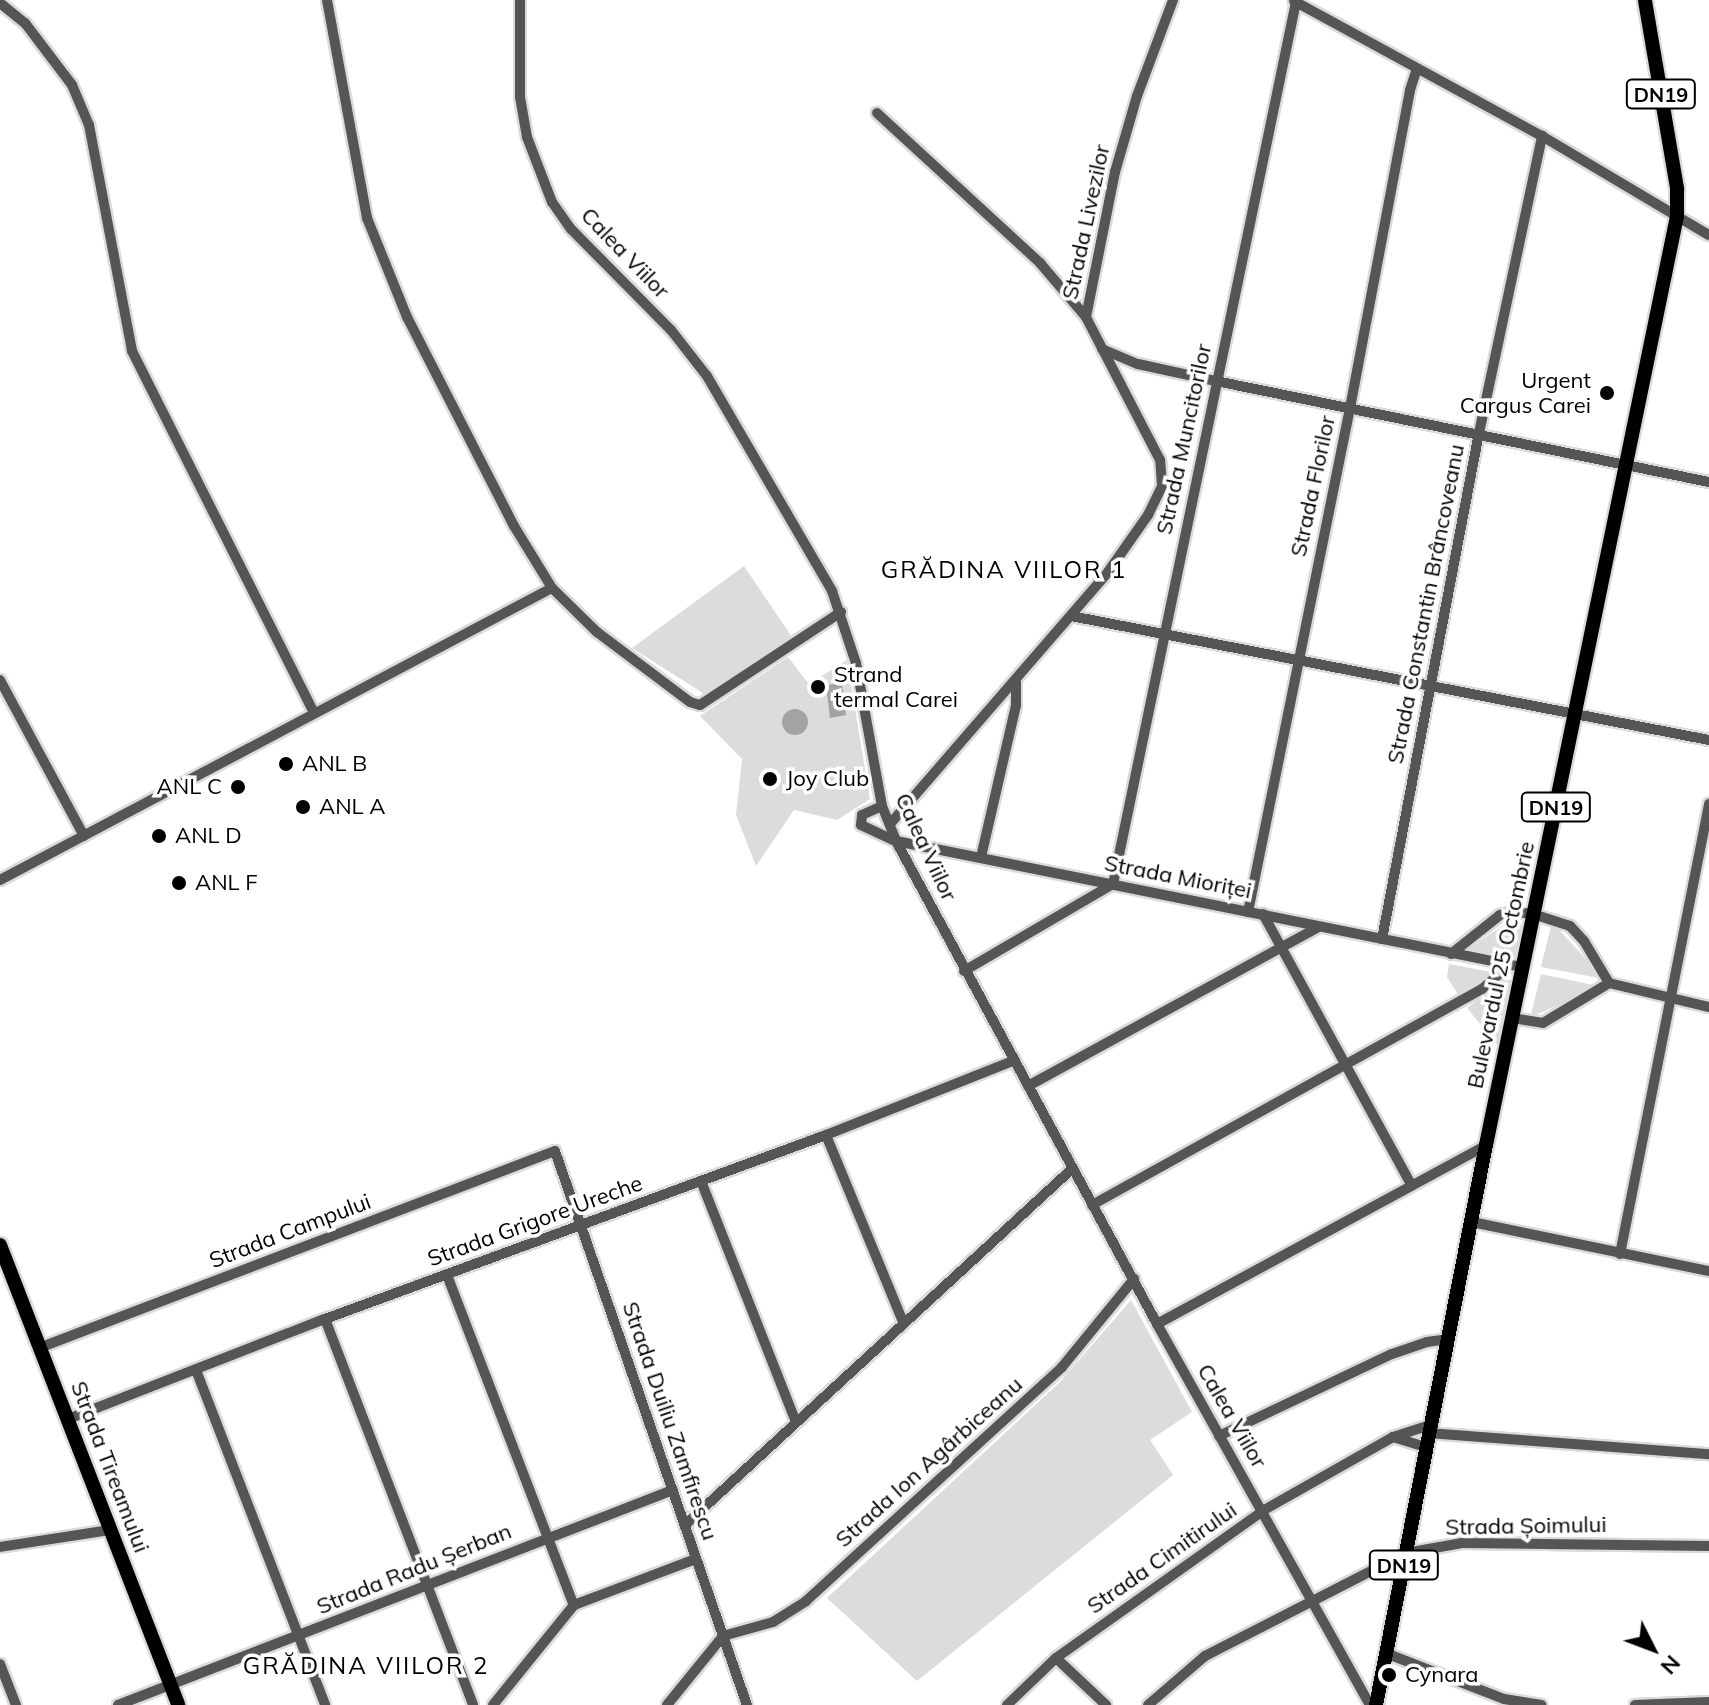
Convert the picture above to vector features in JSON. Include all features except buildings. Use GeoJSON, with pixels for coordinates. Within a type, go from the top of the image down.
{"type":"FeatureCollection","features":[{"type":"Feature","properties":{"kind":"main road","name":"Bulevardul 25 Octombrie"},"geometry":{"type":"LineString","coordinates":[[1373,1705],[1388,1654],[1428,1435],[1512,1018],[1515,967],[1533,914],[1576,715],[1677,216],[1677,188],[1645,0]]}},
{"type":"Feature","properties":{"kind":"main road","name":"Strada Tireamului"},"geometry":{"type":"LineString","coordinates":[[0,1245],[178,1705]]}},
{"type":"Feature","properties":{"kind":"street"},"geometry":{"type":"LineString","coordinates":[[327,0],[367,218],[407,317],[514,526],[552,588],[597,632],[690,702],[700,705],[841,612]]}},
{"type":"Feature","properties":{"kind":"street","name":"Calea Viilor"},"geometry":{"type":"LineString","coordinates":[[520,0],[520,97],[527,137],[552,202],[571,229],[671,330],[707,376],[841,612],[856,663],[882,806],[896,841],[1157,1324],[1373,1705]]}},
{"type":"Feature","properties":{"kind":"street","name":"Strada Livezilor"},"geometry":{"type":"LineString","coordinates":[[890,824],[1071,616],[1148,515],[1162,486],[1160,460],[1086,317],[1115,172],[1137,96],[1173,0]]}},
{"type":"Feature","properties":{"kind":"street"},"geometry":{"type":"LineString","coordinates":[[1294,1],[1542,136],[1709,235]]}},
{"type":"Feature","properties":{"kind":"street","name":"Strada Muncitorilor"},"geometry":{"type":"LineString","coordinates":[[1113,884],[1294,1]]}},
{"type":"Feature","properties":{"kind":"street"},"geometry":{"type":"LineString","coordinates":[[0,3],[25,23],[72,85],[89,125],[132,351],[314,713]]}},
{"type":"Feature","properties":{"kind":"street","name":"Strada Florilor"},"geometry":{"type":"LineString","coordinates":[[1248,912],[1350,408],[1410,90],[1417,69]]}},
{"type":"Feature","properties":{"kind":"street"},"geometry":{"type":"LineString","coordinates":[[877,113],[1040,263],[1086,317]]}},
{"type":"Feature","properties":{"kind":"street","name":"Strada Constantin Brâncoveanu"},"geometry":{"type":"LineString","coordinates":[[1382,939],[1479,433],[1542,136]]}},
{"type":"Feature","properties":{"kind":"street"},"geometry":{"type":"LineString","coordinates":[[1102,349],[1138,364],[1709,482]]}},
{"type":"Feature","properties":{"kind":"street"},"geometry":{"type":"LineString","coordinates":[[1119,381],[1138,364]]}},
{"type":"Feature","properties":{"kind":"street"},"geometry":{"type":"LineString","coordinates":[[0,880],[552,588]]}},
{"type":"Feature","properties":{"kind":"street"},"geometry":{"type":"LineString","coordinates":[[1071,616],[1709,740]]}},
{"type":"Feature","properties":{"kind":"street"},"geometry":{"type":"LineString","coordinates":[[0,680],[84,836]]}},
{"type":"Feature","properties":{"kind":"street"},"geometry":{"type":"LineString","coordinates":[[981,857],[1016,705],[1016,682]]}},
{"type":"Feature","properties":{"kind":"street"},"geometry":{"type":"LineString","coordinates":[[1620,1254],[1709,804]]}},
{"type":"Feature","properties":{"kind":"street","name":"Strada Mioriței"},"geometry":{"type":"LineString","coordinates":[[882,806],[862,815],[861,825],[896,841],[1515,967]]}},
{"type":"Feature","properties":{"kind":"street"},"geometry":{"type":"LineString","coordinates":[[964,971],[1113,884]]}},
{"type":"Feature","properties":{"kind":"street"},"geometry":{"type":"LineString","coordinates":[[1451,954],[1500,915],[1512,912],[1533,914],[1570,926],[1584,941],[1609,983],[1709,1007]]}},
{"type":"Feature","properties":{"kind":"street"},"geometry":{"type":"LineString","coordinates":[[1263,914],[1410,1183]]}},
{"type":"Feature","properties":{"kind":"street"},"geometry":{"type":"LineString","coordinates":[[1028,1086],[1318,927]]}},
{"type":"Feature","properties":{"kind":"street"},"geometry":{"type":"LineString","coordinates":[[1092,1205],[1345,1067],[1515,967]]}},
{"type":"Feature","properties":{"kind":"street"},"geometry":{"type":"LineString","coordinates":[[1512,1018],[1543,1023],[1609,983]]}},
{"type":"Feature","properties":{"kind":"street","name":"Strada Grigore Ureche"},"geometry":{"type":"LineString","coordinates":[[68,1419],[325,1319],[826,1135],[1015,1060]]}},
{"type":"Feature","properties":{"kind":"street"},"geometry":{"type":"LineString","coordinates":[[826,1135],[903,1322]]}},
{"type":"Feature","properties":{"kind":"street"},"geometry":{"type":"LineString","coordinates":[[1157,1324],[1410,1183],[1486,1145]]}},
{"type":"Feature","properties":{"kind":"street","name":"Strada Duiliu Zamfirescu"},"geometry":{"type":"LineString","coordinates":[[555,1151],[747,1705]]}},
{"type":"Feature","properties":{"kind":"street","name":"Strada Campului"},"geometry":{"type":"LineString","coordinates":[[39,1348],[555,1151]]}},
{"type":"Feature","properties":{"kind":"street"},"geometry":{"type":"LineString","coordinates":[[685,1525],[795,1420],[1073,1168]]}},
{"type":"Feature","properties":{"kind":"street"},"geometry":{"type":"LineString","coordinates":[[701,1181],[795,1420]]}},
{"type":"Feature","properties":{"kind":"street"},"geometry":{"type":"LineString","coordinates":[[1472,1222],[1709,1271]]}},
{"type":"Feature","properties":{"kind":"street"},"geometry":{"type":"LineString","coordinates":[[447,1275],[574,1605]]}},
{"type":"Feature","properties":{"kind":"street","name":"Strada Ion Agârbiceanu"},"geometry":{"type":"LineString","coordinates":[[723,1636],[773,1622],[806,1601],[1062,1367],[1134,1279]]}},
{"type":"Feature","properties":{"kind":"street"},"geometry":{"type":"LineString","coordinates":[[325,1319],[425,1587],[473,1705]]}},
{"type":"Feature","properties":{"kind":"street"},"geometry":{"type":"LineString","coordinates":[[1219,1436],[1392,1354],[1427,1342],[1448,1339]]}},
{"type":"Feature","properties":{"kind":"street"},"geometry":{"type":"LineString","coordinates":[[196,1370],[325,1705]]}},
{"type":"Feature","properties":{"kind":"street"},"geometry":{"type":"LineString","coordinates":[[1393,1437],[1428,1435],[1709,1454]]}},
{"type":"Feature","properties":{"kind":"street","name":"Strada Cimitirului"},"geometry":{"type":"LineString","coordinates":[[1007,1705],[1056,1658],[1264,1510],[1393,1437],[1428,1435]]}},
{"type":"Feature","properties":{"kind":"street","name":"Strada Radu Șerban"},"geometry":{"type":"LineString","coordinates":[[118,1705],[673,1490]]}},
{"type":"Feature","properties":{"kind":"street"},"geometry":{"type":"LineString","coordinates":[[0,1547],[110,1530]]}},
{"type":"Feature","properties":{"kind":"street","name":"Strada Șoimului"},"geometry":{"type":"LineString","coordinates":[[1148,1705],[1205,1656],[1406,1553],[1462,1543],[1709,1546]]}},
{"type":"Feature","properties":{"kind":"street"},"geometry":{"type":"LineString","coordinates":[[493,1705],[574,1605],[696,1559]]}},
{"type":"Feature","properties":{"kind":"street"},"geometry":{"type":"LineString","coordinates":[[667,1705],[723,1636]]}},
{"type":"Feature","properties":{"kind":"street"},"geometry":{"type":"LineString","coordinates":[[1388,1654],[1504,1699],[1542,1705]]}},
{"type":"Feature","properties":{"kind":"street"},"geometry":{"type":"LineString","coordinates":[[1056,1658],[1106,1705]]}},
{"type":"Feature","properties":{"kind":"street"},"geometry":{"type":"LineString","coordinates":[[0,1664],[16,1705]]}},
{"type":"Feature","properties":{"kind":"street"},"geometry":{"type":"LineString","coordinates":[[1635,1705],[1709,1702]]}},
{"type":"Feature","properties":{"kind":"shaded area"},"geometry":{"type":"Polygon","coordinates":[[[744,566],[794,640],[709,697],[632,648],[744,566]]]}},
{"type":"Feature","properties":{"kind":"shaded area","name":"Strand termal Carei"},"geometry":{"type":"Polygon","coordinates":[[[788,657],[809,684],[847,660],[870,799],[837,820],[794,810],[756,866],[736,815],[742,759],[700,716],[788,657]]]}},
{"type":"Feature","properties":{"kind":"shaded area"},"geometry":{"type":"Polygon","coordinates":[[[842,683],[846,715],[830,718],[826,685],[842,683]]]}},
{"type":"Feature","properties":{"kind":"shaded area"},"geometry":{"type":"Polygon","coordinates":[[[795,709],[804,713],[808,722],[804,731],[795,735],[786,731],[782,722],[786,713],[795,709]]]}},
{"type":"Feature","properties":{"kind":"shaded area"},"geometry":{"type":"Polygon","coordinates":[[[1508,922],[1524,925],[1517,964],[1464,952],[1508,922]]]}},
{"type":"Feature","properties":{"kind":"shaded area"},"geometry":{"type":"Polygon","coordinates":[[[1552,922],[1604,979],[1541,967],[1552,922]]]}},
{"type":"Feature","properties":{"kind":"shaded area"},"geometry":{"type":"Polygon","coordinates":[[[1449,964],[1497,973],[1462,1001],[1447,977],[1449,964]]]}},
{"type":"Feature","properties":{"kind":"shaded area"},"geometry":{"type":"Polygon","coordinates":[[[1541,974],[1598,986],[1530,1018],[1541,974]]]}},
{"type":"Feature","properties":{"kind":"shaded area"},"geometry":{"type":"Polygon","coordinates":[[[1507,977],[1513,979],[1498,1046],[1467,1008],[1507,977]]]}},
{"type":"Feature","properties":{"kind":"shaded area"},"geometry":{"type":"Polygon","coordinates":[[[1131,1300],[1192,1412],[1150,1440],[1173,1475],[917,1681],[827,1598],[1059,1383],[1131,1300]]]}},
{"type":"Feature","properties":{"kind":"place","name":"Urgent Cargus Carei"},"geometry":{"type":"Point","coordinates":[1607,393]}},
{"type":"Feature","properties":{"kind":"place","name":"Strand termal Carei"},"geometry":{"type":"Point","coordinates":[818,687]}},
{"type":"Feature","properties":{"kind":"place","name":"ANL B"},"geometry":{"type":"Point","coordinates":[286,764]}},
{"type":"Feature","properties":{"kind":"place","name":"Joy Club"},"geometry":{"type":"Point","coordinates":[770,779]}},
{"type":"Feature","properties":{"kind":"place","name":"ANL C"},"geometry":{"type":"Point","coordinates":[238,787]}},
{"type":"Feature","properties":{"kind":"place","name":"ANL A"},"geometry":{"type":"Point","coordinates":[303,807]}},
{"type":"Feature","properties":{"kind":"place","name":"ANL D"},"geometry":{"type":"Point","coordinates":[159,836]}},
{"type":"Feature","properties":{"kind":"place","name":"ANL F"},"geometry":{"type":"Point","coordinates":[179,883]}},
{"type":"Feature","properties":{"kind":"place","name":"Cynara"},"geometry":{"type":"Point","coordinates":[1389,1675]}},
{"type":"Feature","properties":{"kind":"district","name":"GRĂDINA VIILOR 1"},"geometry":{"type":"Point","coordinates":[1004,570]}},
{"type":"Feature","properties":{"kind":"district","name":"GRĂDINA VIILOR 2"},"geometry":{"type":"Point","coordinates":[366,1666]}}]}
